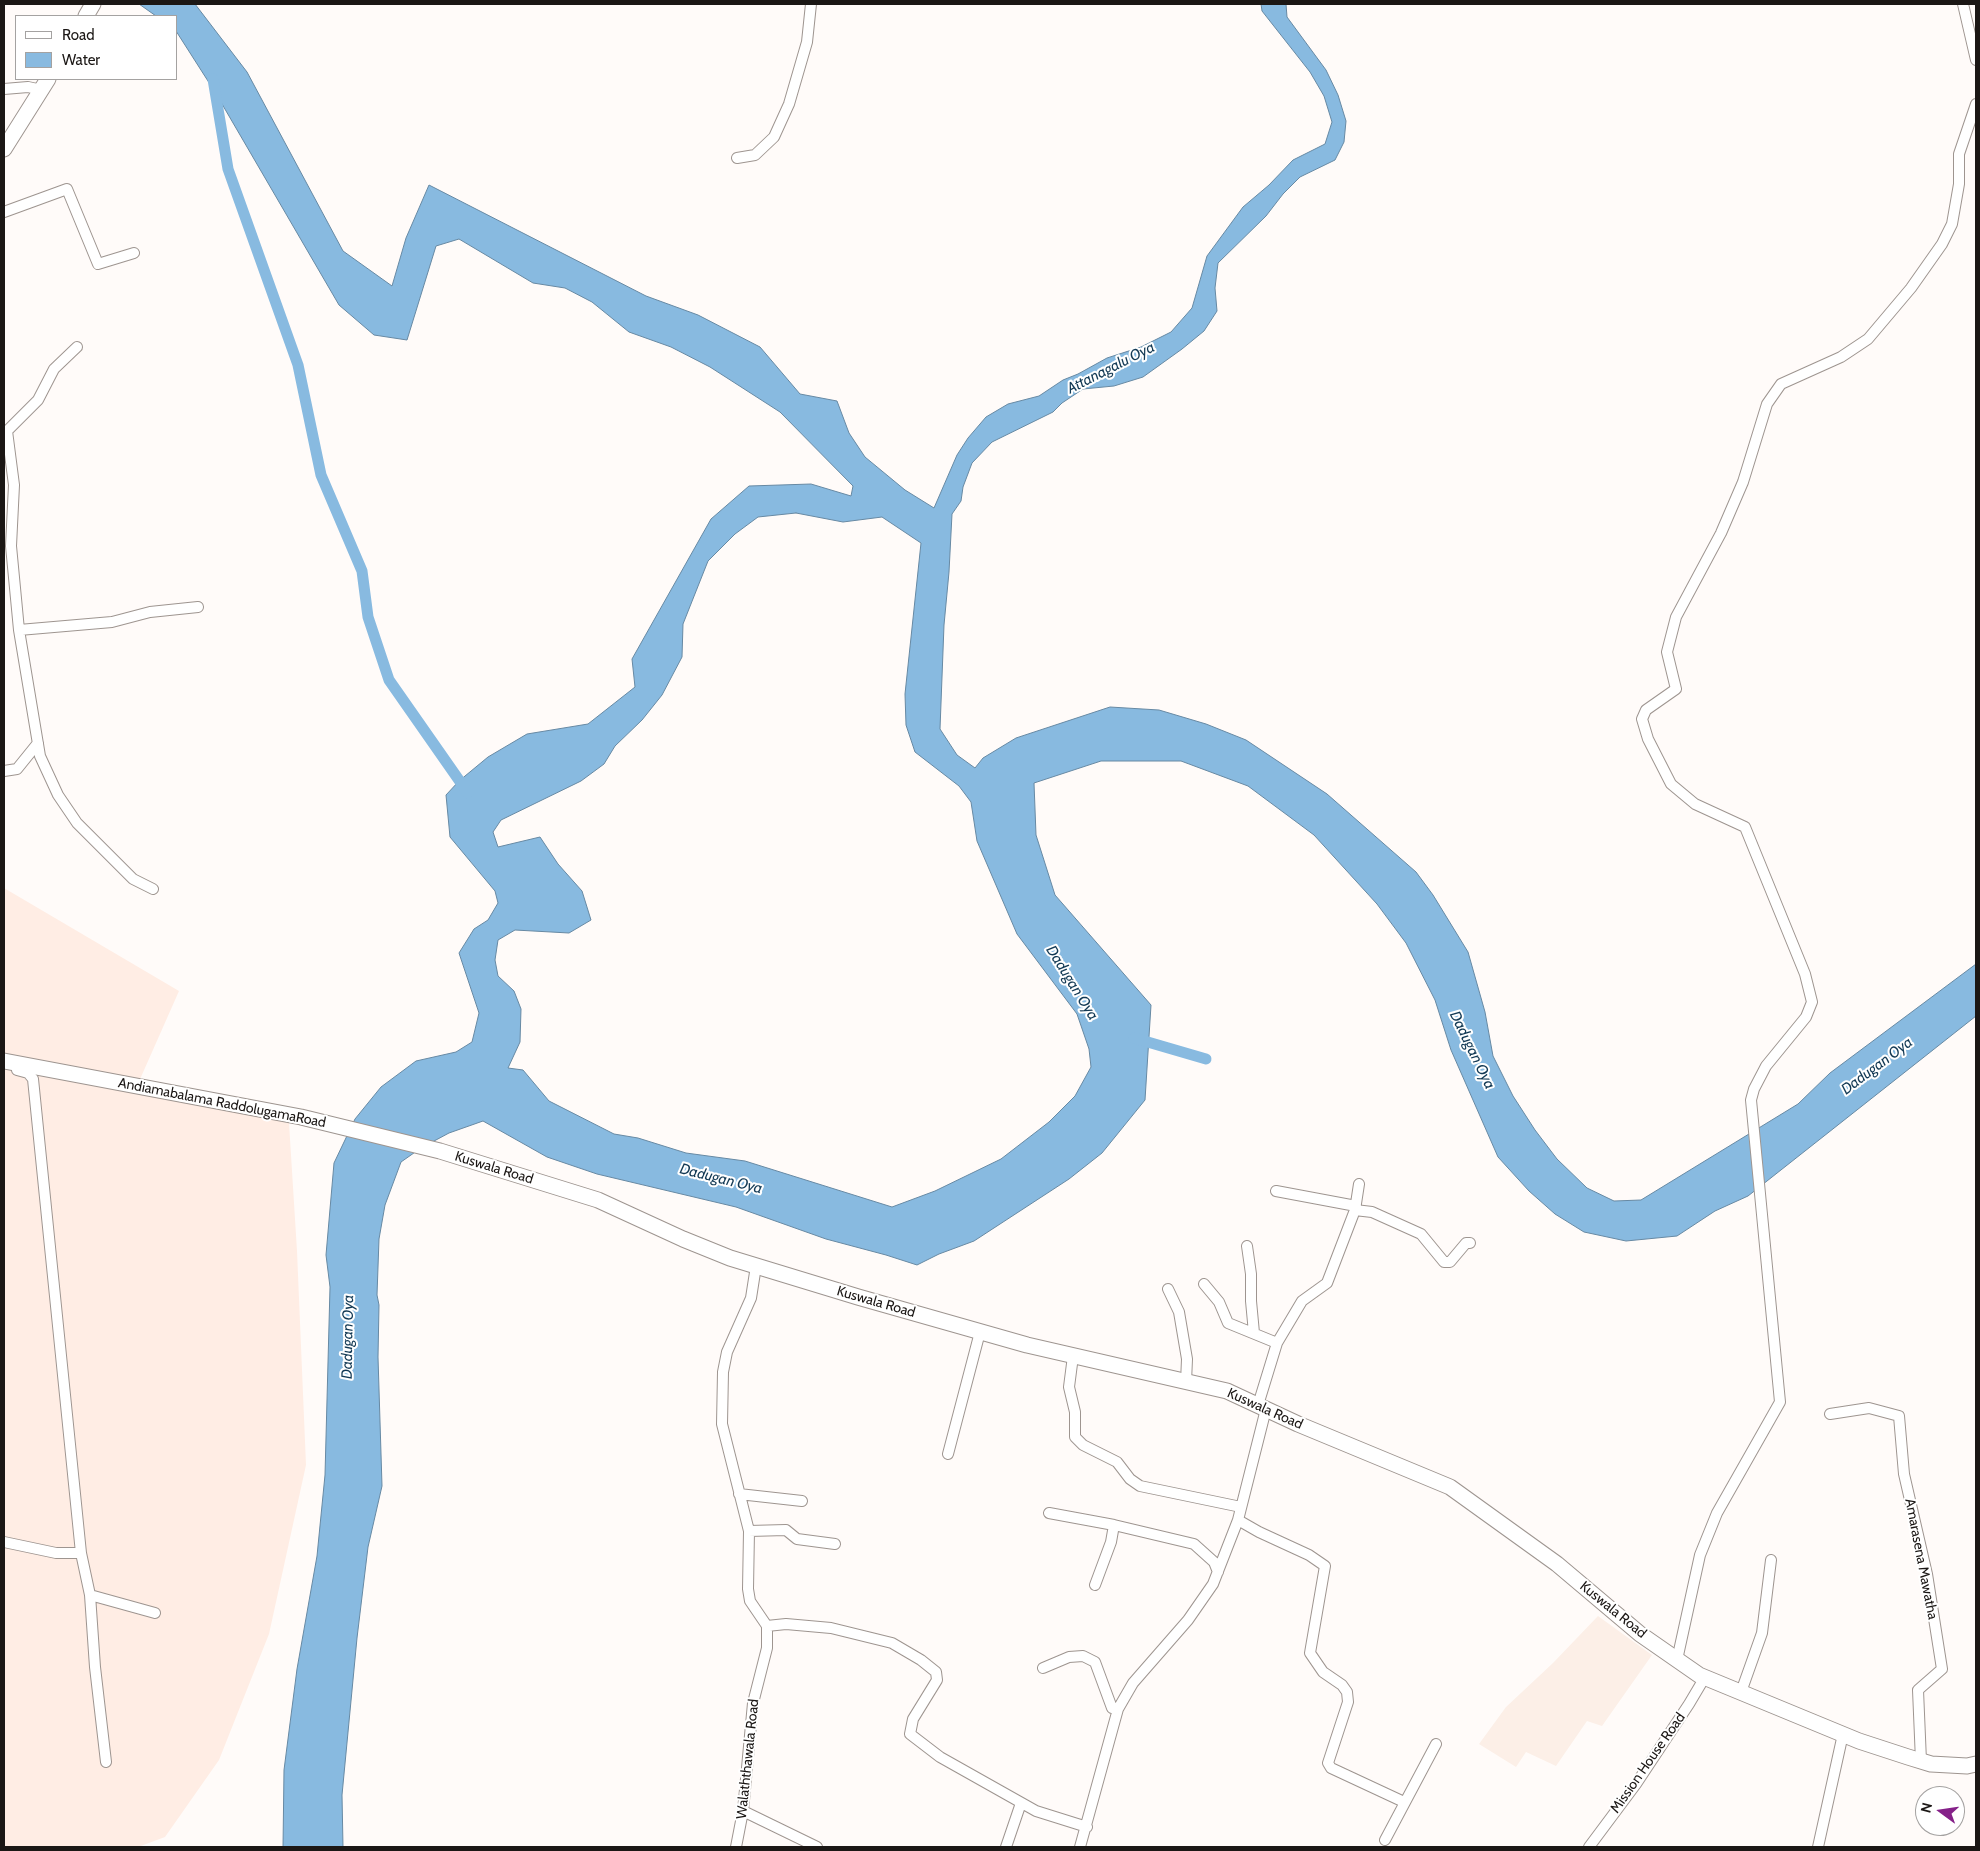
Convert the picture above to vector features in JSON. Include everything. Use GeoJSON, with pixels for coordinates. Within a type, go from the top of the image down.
{"type":"FeatureCollection","features":[{"type":"Feature","properties":{"kind":"street"},"geometry":{"type":"LineString","coordinates":[[87,15],[93,4]]}},
{"type":"Feature","properties":{"kind":"street"},"geometry":{"type":"LineString","coordinates":[[737,158],[755,155],[774,137],[790,104],[807,42],[811,4]]}},
{"type":"Feature","properties":{"kind":"street"},"geometry":{"type":"LineString","coordinates":[[1963,4],[1976,60]]}},
{"type":"Feature","properties":{"kind":"street"},"geometry":{"type":"LineString","coordinates":[[4,88],[45,84]]}},
{"type":"Feature","properties":{"kind":"street"},"geometry":{"type":"LineString","coordinates":[[4,149],[45,84]]}},
{"type":"Feature","properties":{"kind":"street"},"geometry":{"type":"LineString","coordinates":[[1677,1660],[1700,1555],[1718,1512],[1780,1402],[1751,1100],[1754,1089],[1766,1066],[1806,1017],[1812,1002],[1805,974],[1745,827],[1695,804],[1671,784],[1648,739],[1642,719],[1646,710],[1676,689],[1666,652],[1676,617],[1721,533],[1743,482],[1767,404],[1782,384],[1841,356],[1868,339],[1911,288],[1942,244],[1952,224],[1959,184],[1958,154],[1976,104]]}},
{"type":"Feature","properties":{"kind":"street"},"geometry":{"type":"LineString","coordinates":[[4,212],[67,189],[98,264],[134,253]]}},
{"type":"Feature","properties":{"kind":"street"},"geometry":{"type":"LineString","coordinates":[[77,348],[54,369],[38,400],[5,431],[14,484],[11,546],[19,630],[40,756],[58,795],[76,823],[133,879],[153,889]]}},
{"type":"Feature","properties":{"kind":"street"},"geometry":{"type":"LineString","coordinates":[[19,630],[112,622],[150,612],[198,607]]}},
{"type":"Feature","properties":{"kind":"street"},"geometry":{"type":"LineString","coordinates":[[4,771],[17,769],[38,743]]}},
{"type":"Feature","properties":{"kind":"street","name":"Andiamabalama RaddolugamaRoad"},"geometry":{"type":"LineString","coordinates":[[4,1061],[301,1117],[440,1152]]}},
{"type":"Feature","properties":{"kind":"street"},"geometry":{"type":"LineString","coordinates":[[4,1068],[28,1072],[33,1079],[81,1553],[90,1596],[95,1668],[106,1762]]}},
{"type":"Feature","properties":{"kind":"street","name":"Kuswala Road"},"geometry":{"type":"LineString","coordinates":[[440,1152],[598,1200],[683,1239],[730,1258],[756,1266],[980,1332],[1073,1356],[1227,1391],[1450,1487],[1557,1564],[1640,1634],[1705,1678],[1843,1734],[1931,1764],[1967,1766],[1976,1764]]}},
{"type":"Feature","properties":{"kind":"street"},"geometry":{"type":"LineString","coordinates":[[1080,1847],[1118,1709],[1133,1683],[1188,1620],[1213,1584],[1238,1520],[1276,1343],[1302,1301],[1327,1283],[1356,1208],[1360,1184]]}},
{"type":"Feature","properties":{"kind":"street"},"geometry":{"type":"LineString","coordinates":[[1276,1191],[1372,1212],[1421,1234],[1444,1262],[1450,1262],[1466,1243],[1470,1243]]}},
{"type":"Feature","properties":{"kind":"street"},"geometry":{"type":"LineString","coordinates":[[1247,1246],[1251,1274],[1254,1333]]}},
{"type":"Feature","properties":{"kind":"street"},"geometry":{"type":"LineString","coordinates":[[756,1266],[751,1298],[727,1352],[722,1372],[722,1424],[749,1531],[750,1601],[767,1626],[786,1624],[831,1628],[892,1644],[921,1660],[936,1672],[937,1680],[913,1718],[910,1734],[940,1757],[1036,1811],[1087,1827]]}},
{"type":"Feature","properties":{"kind":"street"},"geometry":{"type":"LineString","coordinates":[[1204,1284],[1219,1302],[1228,1323],[1276,1343]]}},
{"type":"Feature","properties":{"kind":"street"},"geometry":{"type":"LineString","coordinates":[[1168,1289],[1179,1312],[1187,1359],[1186,1382]]}},
{"type":"Feature","properties":{"kind":"street"},"geometry":{"type":"LineString","coordinates":[[948,1454],[980,1332]]}},
{"type":"Feature","properties":{"kind":"street"},"geometry":{"type":"LineString","coordinates":[[1073,1356],[1069,1387],[1075,1412],[1075,1437],[1083,1445],[1117,1462],[1130,1480],[1140,1486],[1241,1507]]}},
{"type":"Feature","properties":{"kind":"street","name":"Amarasena Mawatha"},"geometry":{"type":"LineString","coordinates":[[1830,1414],[1868,1408],[1899,1416],[1904,1474],[1927,1574],[1942,1669],[1918,1690],[1922,1761]]}},
{"type":"Feature","properties":{"kind":"street"},"geometry":{"type":"LineString","coordinates":[[739,1494],[802,1501]]}},
{"type":"Feature","properties":{"kind":"street"},"geometry":{"type":"LineString","coordinates":[[1049,1513],[1114,1525],[1194,1544],[1214,1562],[1218,1572]]}},
{"type":"Feature","properties":{"kind":"street"},"geometry":{"type":"LineString","coordinates":[[1238,1520],[1309,1555],[1325,1566],[1310,1653],[1323,1672],[1342,1685],[1347,1692],[1348,1702],[1328,1763],[1331,1768],[1404,1802]]}},
{"type":"Feature","properties":{"kind":"street"},"geometry":{"type":"LineString","coordinates":[[1095,1585],[1111,1542],[1114,1525]]}},
{"type":"Feature","properties":{"kind":"street"},"geometry":{"type":"LineString","coordinates":[[749,1531],[786,1530],[797,1539],[835,1544]]}},
{"type":"Feature","properties":{"kind":"street"},"geometry":{"type":"LineString","coordinates":[[4,1542],[56,1553],[81,1553]]}},
{"type":"Feature","properties":{"kind":"street"},"geometry":{"type":"LineString","coordinates":[[1741,1692],[1762,1633],[1771,1560]]}},
{"type":"Feature","properties":{"kind":"street"},"geometry":{"type":"LineString","coordinates":[[90,1596],[154,1613]]}},
{"type":"Feature","properties":{"kind":"street","name":"Walaththawala Road"},"geometry":{"type":"LineString","coordinates":[[736,1847],[743,1811],[753,1703],[767,1648],[767,1626]]}},
{"type":"Feature","properties":{"kind":"street"},"geometry":{"type":"LineString","coordinates":[[1043,1668],[1069,1657],[1083,1656],[1095,1662],[1112,1708],[1118,1709]]}},
{"type":"Feature","properties":{"kind":"street","name":"Mission House Road"},"geometry":{"type":"LineString","coordinates":[[1589,1847],[1636,1784],[1705,1678]]}},
{"type":"Feature","properties":{"kind":"street"},"geometry":{"type":"LineString","coordinates":[[1818,1847],[1843,1734]]}},
{"type":"Feature","properties":{"kind":"street"},"geometry":{"type":"LineString","coordinates":[[1385,1840],[1436,1744]]}},
{"type":"Feature","properties":{"kind":"street"},"geometry":{"type":"LineString","coordinates":[[1006,1847],[1021,1803]]}},
{"type":"Feature","properties":{"kind":"street"},"geometry":{"type":"LineString","coordinates":[[743,1811],[817,1847]]}},
{"type":"Feature","properties":{"kind":"shaded area"},"geometry":{"type":"Polygon","coordinates":[[[4,888],[179,991],[137,1086],[289,1123],[297,1251],[306,1465],[269,1634],[219,1760],[165,1837],[138,1847],[4,1847],[4,888]]]}},
{"type":"Feature","properties":{"kind":"shaded area"},"geometry":{"type":"Polygon","coordinates":[[[1598,1616],[1652,1655],[1602,1726],[1587,1721],[1556,1766],[1526,1752],[1516,1767],[1479,1744],[1506,1707],[1553,1663],[1598,1616]]]}},
{"type":"Feature","properties":{"kind":"water"},"geometry":{"type":"Polygon","coordinates":[[[139,4],[195,4],[247,72],[343,251],[392,286],[406,238],[429,185],[646,296],[698,315],[760,347],[800,394],[837,401],[849,433],[865,457],[905,490],[934,508],[957,455],[968,438],[986,417],[1008,404],[1039,396],[1063,380],[1107,358],[1141,347],[1171,332],[1192,308],[1207,256],[1243,207],[1269,185],[1293,160],[1325,144],[1332,122],[1324,96],[1310,72],[1262,11],[1261,4],[1286,4],[1287,17],[1326,70],[1338,95],[1346,121],[1344,142],[1335,160],[1300,177],[1283,194],[1266,216],[1218,263],[1215,288],[1217,311],[1204,331],[1143,377],[1114,386],[1083,389],[1062,403],[1053,412],[992,442],[972,463],[963,487],[961,501],[952,514],[944,625],[940,729],[957,755],[975,768],[983,758],[1016,738],[1110,707],[1159,710],[1206,724],[1246,740],[1327,794],[1416,872],[1433,895],[1468,952],[1485,1012],[1493,1056],[1513,1096],[1557,1159],[1587,1188],[1614,1201],[1641,1200],[1798,1104],[1830,1073],[1976,964],[1976,1016],[1748,1196],[1715,1211],[1677,1236],[1626,1241],[1584,1232],[1555,1214],[1529,1191],[1498,1157],[1451,1050],[1435,1000],[1406,943],[1377,904],[1314,835],[1248,786],[1181,761],[1101,761],[1034,783],[1036,835],[1055,895],[1151,1005],[1145,1100],[1102,1153],[1069,1179],[974,1241],[939,1254],[917,1265],[826,1239],[736,1207],[597,1174],[547,1157],[483,1121],[449,1133],[421,1148],[401,1162],[385,1205],[379,1239],[377,1295],[379,1305],[378,1357],[382,1486],[368,1547],[357,1638],[342,1795],[343,1847],[283,1847],[284,1770],[297,1669],[317,1556],[325,1475],[330,1287],[326,1255],[334,1163],[355,1119],[381,1087],[416,1061],[456,1052],[472,1042],[479,1013],[459,953],[474,929],[488,920],[498,903],[495,891],[450,837],[446,795],[459,781],[488,757],[527,734],[588,724],[635,687],[632,659],[711,519],[749,486],[811,484],[851,496],[853,486],[780,412],[710,367],[671,347],[629,332],[592,302],[565,288],[533,283],[459,239],[436,246],[407,340],[374,335],[339,305],[215,92],[178,34],[178,15],[155,15],[139,4]],[[796,513],[758,517],[735,534],[708,561],[683,624],[682,657],[662,695],[642,720],[615,746],[604,764],[581,781],[501,820],[493,832],[498,847],[540,837],[558,864],[582,891],[591,920],[569,933],[515,930],[498,940],[495,960],[498,976],[514,991],[521,1009],[520,1042],[508,1068],[523,1070],[549,1101],[614,1134],[638,1138],[686,1153],[745,1161],[892,1207],[935,1191],[1001,1159],[1049,1122],[1075,1096],[1091,1067],[1089,1049],[1077,1014],[1017,934],[977,841],[971,802],[959,786],[915,752],[906,725],[905,694],[921,543],[882,517],[843,522],[796,513]]]}},
{"type":"Feature","properties":{"kind":"waterway"},"geometry":{"type":"LineString","coordinates":[[213,79],[228,169],[298,365],[321,475],[362,571],[368,617],[389,680],[468,793]]}},
{"type":"Feature","properties":{"kind":"waterway"},"geometry":{"type":"LineString","coordinates":[[1134,1038],[1206,1059]]}},
{"type":"Feature","properties":{"kind":"water label","name":"Attanagalu Oya"},"geometry":{"type":"Point","coordinates":[1111,368]}},
{"type":"Feature","properties":{"kind":"water label","name":"Dadugan Oya"},"geometry":{"type":"Point","coordinates":[1072,983]}},
{"type":"Feature","properties":{"kind":"water label","name":"Dadugan Oya"},"geometry":{"type":"Point","coordinates":[1472,1050]}},
{"type":"Feature","properties":{"kind":"water label","name":"Dadugan Oya"},"geometry":{"type":"Point","coordinates":[1877,1066]}},
{"type":"Feature","properties":{"kind":"water label","name":"Dadugan Oya"},"geometry":{"type":"Point","coordinates":[721,1179]}},
{"type":"Feature","properties":{"kind":"water label","name":"Dadugan Oya"},"geometry":{"type":"Point","coordinates":[348,1337]}}]}
